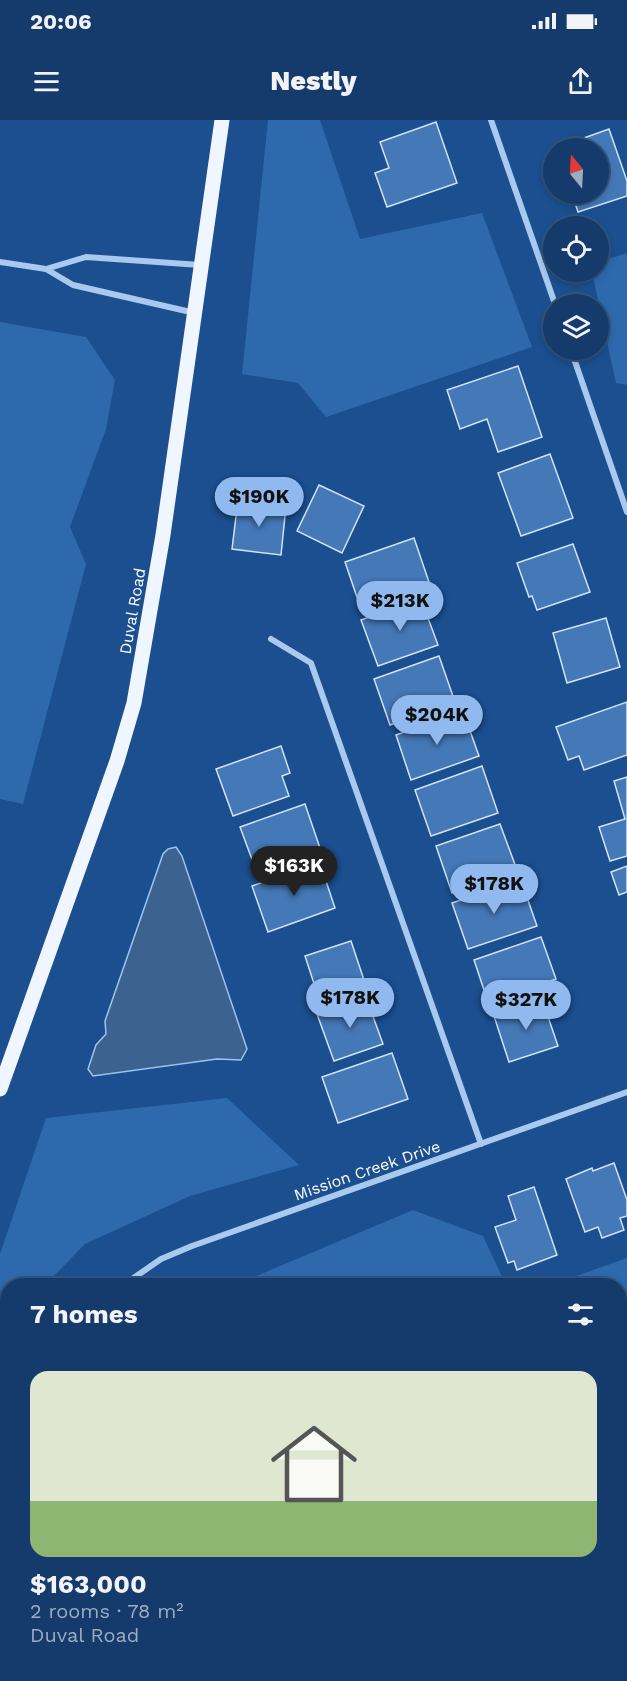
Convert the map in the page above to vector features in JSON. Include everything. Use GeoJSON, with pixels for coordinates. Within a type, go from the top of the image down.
{"type":"FeatureCollection","features":[{"type":"Feature","properties":{"kind":"main road","name":"Duval Road"},"geometry":{"type":"LineString","coordinates":[[0,1089],[117,761],[134,704],[161,546],[222,120]]}},
{"type":"Feature","properties":{"kind":"street"},"geometry":{"type":"LineString","coordinates":[[491,120],[552,294]]}},
{"type":"Feature","properties":{"kind":"street"},"geometry":{"type":"LineString","coordinates":[[46,269],[86,257],[201,265]]}},
{"type":"Feature","properties":{"kind":"street"},"geometry":{"type":"LineString","coordinates":[[0,262],[46,269],[73,285],[195,313]]}},
{"type":"Feature","properties":{"kind":"street"},"geometry":{"type":"LineString","coordinates":[[574,360],[627,512]]}},
{"type":"Feature","properties":{"kind":"street"},"geometry":{"type":"LineString","coordinates":[[271,639],[311,663],[481,1143]]}},
{"type":"Feature","properties":{"kind":"street","name":"Mission Creek Drive"},"geometry":{"type":"LineString","coordinates":[[134,1278],[161,1259],[192,1246],[627,1092]]}},
{"type":"Feature","properties":{"kind":"shaded area"},"geometry":{"type":"Polygon","coordinates":[[[268,120],[320,120],[360,239],[482,213],[532,347],[326,417],[298,383],[242,374],[268,120]]]}},
{"type":"Feature","properties":{"kind":"shaded area"},"geometry":{"type":"Polygon","coordinates":[[[627,253],[627,385],[616,383],[609,351],[609,294],[597,294],[594,282],[609,282],[609,259],[627,253]]]}},
{"type":"Feature","properties":{"kind":"shaded area"},"geometry":{"type":"Polygon","coordinates":[[[0,322],[86,337],[115,380],[106,429],[70,527],[86,564],[23,804],[0,799],[0,322]]]}},
{"type":"Feature","properties":{"kind":"shaded area"},"geometry":{"type":"Polygon","coordinates":[[[176,847],[182,856],[247,1049],[241,1060],[217,1059],[93,1076],[88,1069],[96,1045],[106,1034],[105,1021],[163,854],[168,849],[176,847]]]}},
{"type":"Feature","properties":{"kind":"shaded area"},"geometry":{"type":"Polygon","coordinates":[[[227,1098],[299,1165],[190,1196],[85,1244],[52,1278],[0,1278],[0,1254],[46,1118],[227,1098]]]}},
{"type":"Feature","properties":{"kind":"shaded area"},"geometry":{"type":"Polygon","coordinates":[[[413,1210],[483,1236],[503,1278],[252,1278],[413,1210]]]}},
{"type":"Feature","properties":{"kind":"shaded area"},"geometry":{"type":"Polygon","coordinates":[[[627,1258],[627,1278],[571,1278],[627,1258]]]}},
{"type":"Feature","properties":{"kind":"building"},"geometry":{"type":"Polygon","coordinates":[[[436,122],[457,183],[387,207],[375,173],[389,168],[380,142],[436,122]]]}},
{"type":"Feature","properties":{"kind":"building"},"geometry":{"type":"Polygon","coordinates":[[[609,129],[627,181],[627,196],[609,202],[609,138],[584,138],[609,129]]]}},
{"type":"Feature","properties":{"kind":"building"},"geometry":{"type":"Polygon","coordinates":[[[575,204],[602,204],[578,212],[575,204]]]}},
{"type":"Feature","properties":{"kind":"building"},"geometry":{"type":"Polygon","coordinates":[[[518,366],[542,437],[498,452],[487,419],[460,429],[447,390],[518,366]]]}},
{"type":"Feature","properties":{"kind":"building"},"geometry":{"type":"Polygon","coordinates":[[[550,454],[573,518],[521,536],[498,473],[550,454]]]}},
{"type":"Feature","properties":{"kind":"building"},"geometry":{"type":"Polygon","coordinates":[[[319,485],[364,506],[342,553],[297,531],[319,485]]]}},
{"type":"Feature","properties":{"kind":"building"},"geometry":{"type":"Polygon","coordinates":[[[238,500],[286,506],[281,555],[232,549],[238,500]]]}},
{"type":"Feature","properties":{"kind":"building"},"geometry":{"type":"Polygon","coordinates":[[[414,538],[430,585],[361,609],[345,562],[414,538]]]}},
{"type":"Feature","properties":{"kind":"building"},"geometry":{"type":"Polygon","coordinates":[[[573,544],[590,592],[537,610],[532,596],[529,597],[517,563],[573,544]]]}},
{"type":"Feature","properties":{"kind":"building"},"geometry":{"type":"Polygon","coordinates":[[[421,599],[438,645],[378,666],[361,620],[421,599]]]}},
{"type":"Feature","properties":{"kind":"building"},"geometry":{"type":"Polygon","coordinates":[[[606,618],[620,667],[567,683],[553,633],[606,618]]]}},
{"type":"Feature","properties":{"kind":"building"},"geometry":{"type":"Polygon","coordinates":[[[439,656],[455,702],[390,725],[374,679],[439,656]]]}},
{"type":"Feature","properties":{"kind":"building"},"geometry":{"type":"Polygon","coordinates":[[[627,702],[627,755],[584,770],[579,756],[568,760],[556,727],[627,702]]]}},
{"type":"Feature","properties":{"kind":"building"},"geometry":{"type":"Polygon","coordinates":[[[463,711],[479,756],[411,780],[396,735],[463,711]]]}},
{"type":"Feature","properties":{"kind":"building"},"geometry":{"type":"Polygon","coordinates":[[[281,746],[290,773],[282,776],[289,796],[233,816],[216,769],[281,746]]]}},
{"type":"Feature","properties":{"kind":"building"},"geometry":{"type":"Polygon","coordinates":[[[482,766],[498,813],[431,836],[415,790],[482,766]]]}},
{"type":"Feature","properties":{"kind":"building"},"geometry":{"type":"Polygon","coordinates":[[[627,777],[627,856],[610,861],[599,827],[625,819],[614,781],[627,777]]]}},
{"type":"Feature","properties":{"kind":"building"},"geometry":{"type":"Polygon","coordinates":[[[305,804],[321,851],[257,873],[240,827],[305,804]]]}},
{"type":"Feature","properties":{"kind":"building"},"geometry":{"type":"Polygon","coordinates":[[[500,824],[517,870],[452,893],[436,846],[500,824]]]}},
{"type":"Feature","properties":{"kind":"building"},"geometry":{"type":"Polygon","coordinates":[[[320,863],[335,908],[268,932],[252,886],[320,863]]]}},
{"type":"Feature","properties":{"kind":"building"},"geometry":{"type":"Polygon","coordinates":[[[627,866],[627,892],[619,895],[611,872],[627,866]]]}},
{"type":"Feature","properties":{"kind":"building"},"geometry":{"type":"Polygon","coordinates":[[[521,880],[537,926],[468,949],[452,903],[521,880]]]}},
{"type":"Feature","properties":{"kind":"building"},"geometry":{"type":"Polygon","coordinates":[[[541,937],[556,979],[488,1002],[474,960],[541,937]]]}},
{"type":"Feature","properties":{"kind":"building"},"geometry":{"type":"Polygon","coordinates":[[[351,941],[366,986],[320,1002],[305,956],[351,941]]]}},
{"type":"Feature","properties":{"kind":"building"},"geometry":{"type":"Polygon","coordinates":[[[366,997],[383,1044],[334,1061],[317,1014],[366,997]]]}},
{"type":"Feature","properties":{"kind":"building"},"geometry":{"type":"Polygon","coordinates":[[[542,999],[558,1046],[509,1062],[494,1016],[542,999]]]}},
{"type":"Feature","properties":{"kind":"building"},"geometry":{"type":"Polygon","coordinates":[[[392,1053],[408,1099],[338,1123],[322,1077],[392,1053]]]}},
{"type":"Feature","properties":{"kind":"building"},"geometry":{"type":"Polygon","coordinates":[[[614,1163],[627,1200],[627,1216],[620,1218],[624,1230],[602,1238],[598,1227],[585,1232],[566,1179],[592,1168],[593,1171],[614,1163]]]}},
{"type":"Feature","properties":{"kind":"building"},"geometry":{"type":"Polygon","coordinates":[[[534,1187],[557,1255],[517,1270],[514,1261],[508,1263],[495,1227],[516,1220],[508,1196],[534,1187]]]}}]}
